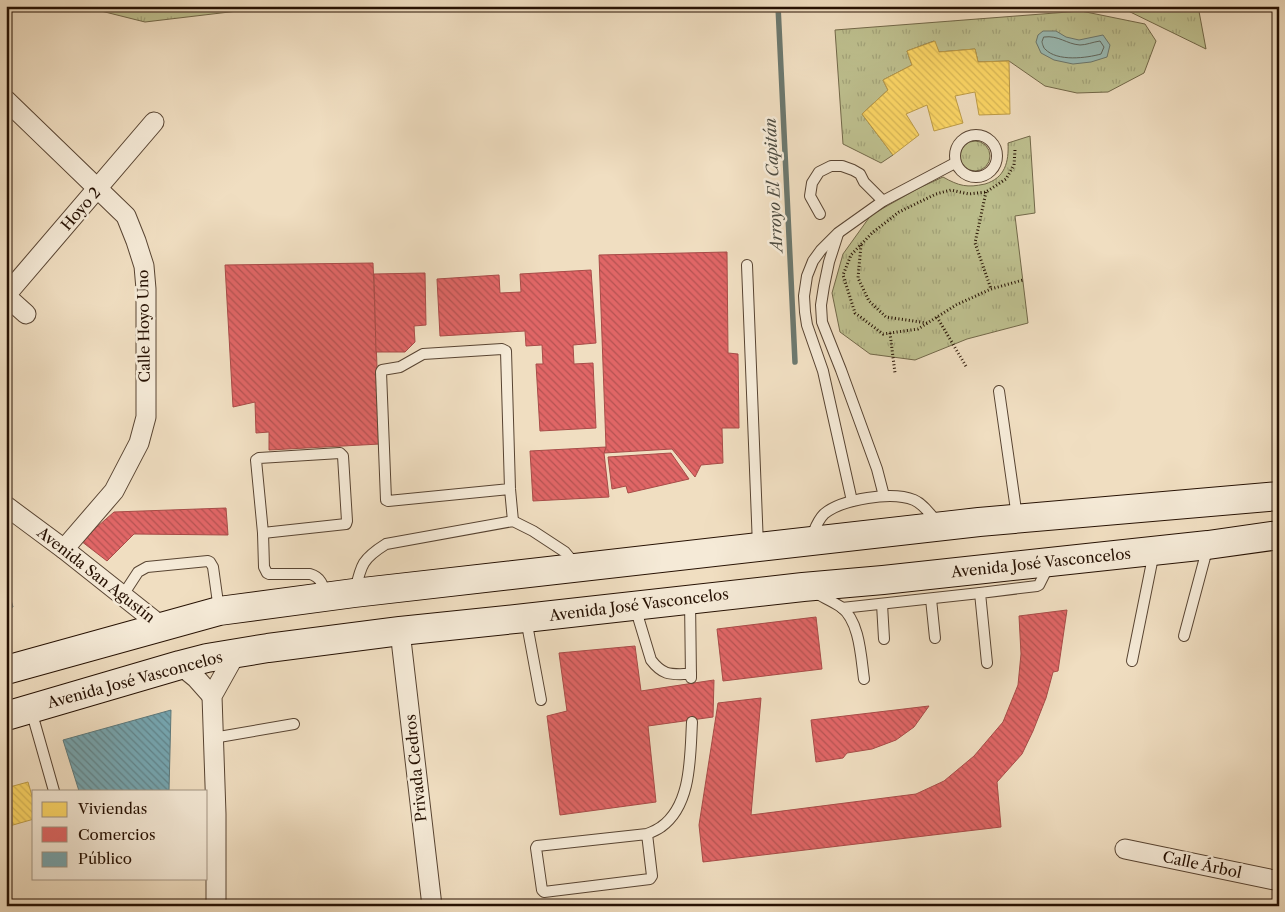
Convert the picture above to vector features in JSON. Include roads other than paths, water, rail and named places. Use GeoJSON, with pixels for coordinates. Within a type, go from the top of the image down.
{"type":"FeatureCollection","features":[{"type":"Feature","properties":{"kind":"main road"},"geometry":{"type":"LineString","coordinates":[[6,670],[219,611],[354,593],[941,526],[1279,496]]}},
{"type":"Feature","properties":{"kind":"main road","name":"Avenida José Vasconcelos"},"geometry":{"type":"LineString","coordinates":[[19,712],[180,665],[236,653],[400,631],[1279,536]]}},
{"type":"Feature","properties":{"kind":"street","name":"Calle Hoyo Uno"},"geometry":{"type":"LineString","coordinates":[[6,100],[126,216],[144,266],[146,289],[146,417],[139,443],[114,491],[64,549]]}},
{"type":"Feature","properties":{"kind":"street","name":"Hoyo 2"},"geometry":{"type":"LineString","coordinates":[[6,296],[154,122]]}},
{"type":"Feature","properties":{"kind":"street"},"geometry":{"type":"LineString","coordinates":[[6,296],[26,314]]}},
{"type":"Feature","properties":{"kind":"street","name":"Avenida San Agustín"},"geometry":{"type":"LineString","coordinates":[[6,506],[64,549],[161,626]]}},
{"type":"Feature","properties":{"kind":"street","name":"Privada Cedros"},"geometry":{"type":"LineString","coordinates":[[400,631],[432,906]]}},
{"type":"Feature","properties":{"kind":"street"},"geometry":{"type":"LineString","coordinates":[[216,906],[211,814],[212,696],[236,653]]}},
{"type":"Feature","properties":{"kind":"street"},"geometry":{"type":"LineString","coordinates":[[180,665],[196,678],[212,696]]}},
{"type":"Feature","properties":{"kind":"street","name":"Calle Árbol"},"geometry":{"type":"LineString","coordinates":[[1125,849],[1279,881]]}},
{"type":"Feature","properties":{"kind":"lane"},"geometry":{"type":"LineString","coordinates":[[972,135],[980,135],[987,138],[996,149],[997,156],[993,169],[983,177],[969,177],[963,174],[955,163],[956,148],[960,142],[972,135]]}},
{"type":"Feature","properties":{"kind":"lane"},"geometry":{"type":"LineString","coordinates":[[852,501],[823,371],[807,326],[804,296],[807,276],[813,261],[838,233],[883,201],[955,163]]}},
{"type":"Feature","properties":{"kind":"lane"},"geometry":{"type":"LineString","coordinates":[[820,214],[810,196],[812,183],[819,172],[831,166],[842,166],[860,174],[864,182],[883,201]]}},
{"type":"Feature","properties":{"kind":"lane"},"geometry":{"type":"LineString","coordinates":[[838,233],[825,280],[821,306],[822,322],[841,370],[884,496]]}},
{"type":"Feature","properties":{"kind":"lane"},"geometry":{"type":"LineString","coordinates":[[747,265],[758,547]]}},
{"type":"Feature","properties":{"kind":"lane"},"geometry":{"type":"LineString","coordinates":[[510,490],[386,500],[380,372],[400,367],[423,354],[502,349],[506,351],[510,490],[513,521]]}},
{"type":"Feature","properties":{"kind":"lane"},"geometry":{"type":"LineString","coordinates":[[999,391],[1017,518]]}},
{"type":"Feature","properties":{"kind":"lane"},"geometry":{"type":"LineString","coordinates":[[263,533],[346,524],[343,456],[340,453],[257,459],[264,567],[267,573],[270,574],[315,575],[322,582],[326,597]]}},
{"type":"Feature","properties":{"kind":"lane"},"geometry":{"type":"LineString","coordinates":[[810,541],[817,522],[830,510],[852,501],[884,496],[906,498],[919,503],[941,526]]}},
{"type":"Feature","properties":{"kind":"lane"},"geometry":{"type":"LineString","coordinates":[[354,593],[366,558],[386,544],[393,541],[513,521],[533,531],[564,552],[578,567]]}},
{"type":"Feature","properties":{"kind":"lane"},"geometry":{"type":"LineString","coordinates":[[1184,636],[1208,545]]}},
{"type":"Feature","properties":{"kind":"lane"},"geometry":{"type":"LineString","coordinates":[[1132,661],[1154,551]]}},
{"type":"Feature","properties":{"kind":"lane"},"geometry":{"type":"LineString","coordinates":[[123,595],[138,572],[147,567],[208,561],[212,567],[219,611]]}},
{"type":"Feature","properties":{"kind":"lane"},"geometry":{"type":"LineString","coordinates":[[842,608],[980,594],[1037,586],[1050,562]]}},
{"type":"Feature","properties":{"kind":"lane"},"geometry":{"type":"LineString","coordinates":[[803,586],[842,608],[850,617],[858,638],[864,679]]}},
{"type":"Feature","properties":{"kind":"lane"},"geometry":{"type":"LineString","coordinates":[[980,594],[987,663]]}},
{"type":"Feature","properties":{"kind":"lane"},"geometry":{"type":"LineString","coordinates":[[930,599],[935,638]]}},
{"type":"Feature","properties":{"kind":"lane"},"geometry":{"type":"LineString","coordinates":[[634,606],[651,660],[656,667],[665,673],[691,676],[690,600]]}},
{"type":"Feature","properties":{"kind":"lane"},"geometry":{"type":"LineString","coordinates":[[882,604],[884,639]]}},
{"type":"Feature","properties":{"kind":"lane"},"geometry":{"type":"LineString","coordinates":[[526,618],[541,700]]}},
{"type":"Feature","properties":{"kind":"lane"},"geometry":{"type":"LineString","coordinates":[[19,712],[54,790]]}},
{"type":"Feature","properties":{"kind":"lane"},"geometry":{"type":"LineString","coordinates":[[647,834],[652,876],[650,879],[544,892],[542,890],[537,846],[647,834],[669,821],[679,807],[684,792],[689,768],[692,722]]}},
{"type":"Feature","properties":{"kind":"lane"},"geometry":{"type":"LineString","coordinates":[[213,738],[294,724]]}},
{"type":"Feature","properties":{"kind":"water"},"geometry":{"type":"Polygon","coordinates":[[[1043,31],[1056,31],[1066,37],[1079,40],[1103,35],[1110,45],[1107,57],[1091,62],[1073,64],[1054,60],[1041,53],[1036,42],[1038,35],[1043,31]]]}},
{"type":"Feature","properties":{"kind":"waterway","name":"Arroyo El Capitán"},"geometry":{"type":"LineString","coordinates":[[778,6],[795,362]]}}]}
